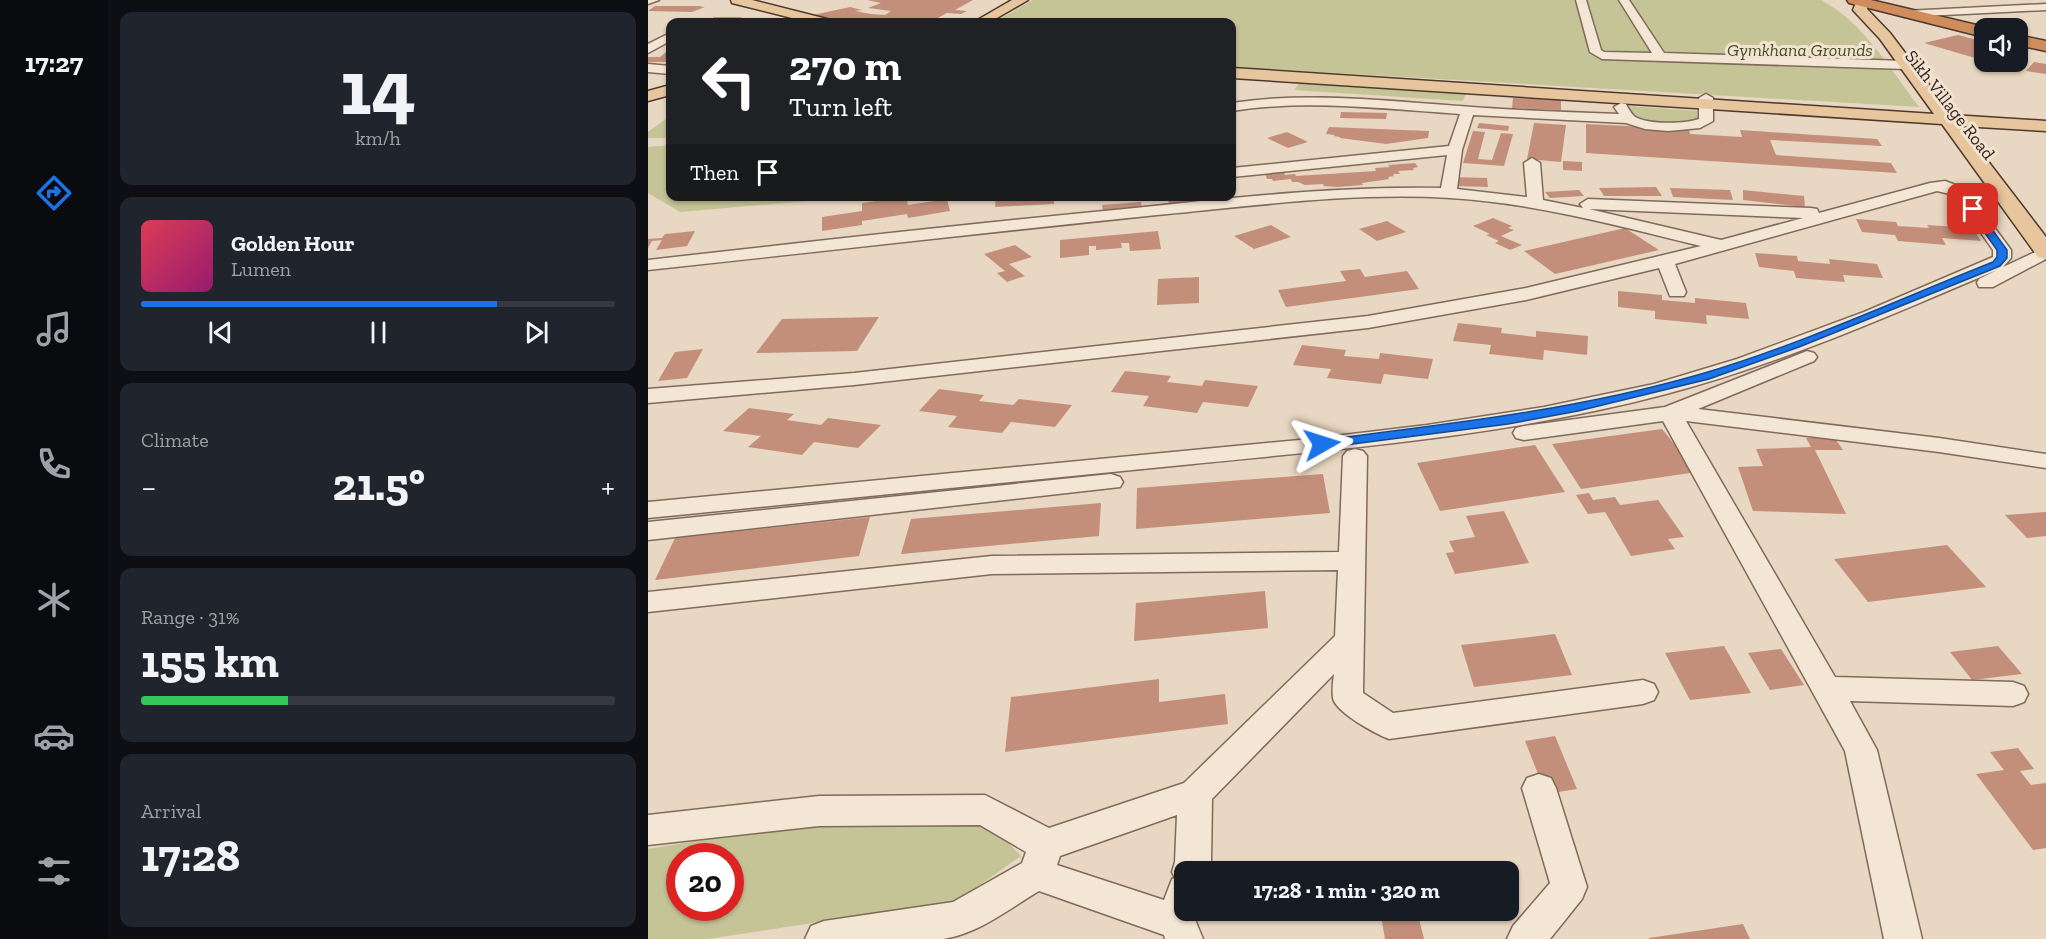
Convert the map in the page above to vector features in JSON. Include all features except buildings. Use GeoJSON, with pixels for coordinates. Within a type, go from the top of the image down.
{"type":"FeatureCollection","features":[{"type":"Feature","properties":{"kind":"highway"},"geometry":{"type":"LineString","coordinates":[[1840,0],[1974,30]]}},
{"type":"Feature","properties":{"kind":"highway"},"geometry":{"type":"LineString","coordinates":[[2028,42],[2046,46]]}},
{"type":"Feature","properties":{"kind":"main road"},"geometry":{"type":"LineString","coordinates":[[719,0],[788,18]]}},
{"type":"Feature","properties":{"kind":"main road"},"geometry":{"type":"LineString","coordinates":[[737,0],[807,18]]}},
{"type":"Feature","properties":{"kind":"main road"},"geometry":{"type":"LineString","coordinates":[[975,18],[1008,0]]}},
{"type":"Feature","properties":{"kind":"main road"},"geometry":{"type":"LineString","coordinates":[[988,18],[1022,0]]}},
{"type":"Feature","properties":{"kind":"main road"},"geometry":{"type":"LineString","coordinates":[[1863,4],[1905,65],[1953,118]]}},
{"type":"Feature","properties":{"kind":"main road","name":"Sikh Village Road"},"geometry":{"type":"LineString","coordinates":[[1863,4],[1878,15],[2046,252]]}},
{"type":"Feature","properties":{"kind":"main road"},"geometry":{"type":"LineString","coordinates":[[1236,71],[1614,98],[1706,100]]}},
{"type":"Feature","properties":{"kind":"main road"},"geometry":{"type":"LineString","coordinates":[[1236,71],[1706,100],[2046,124]]}},
{"type":"Feature","properties":{"kind":"main road"},"geometry":{"type":"LineString","coordinates":[[648,96],[666,91]]}},
{"type":"Feature","properties":{"kind":"main road"},"geometry":{"type":"LineString","coordinates":[[648,100],[666,96]]}},
{"type":"Feature","properties":{"kind":"main road","name":"Sikh Village Road"},"geometry":{"type":"LineString","coordinates":[[1953,118],[2046,233]]}},
{"type":"Feature","properties":{"kind":"street"},"geometry":{"type":"LineString","coordinates":[[648,1],[654,0]]}},
{"type":"Feature","properties":{"kind":"street"},"geometry":{"type":"LineString","coordinates":[[1581,0],[1598,54],[1905,65]]}},
{"type":"Feature","properties":{"kind":"street"},"geometry":{"type":"LineString","coordinates":[[1624,0],[1660,57]]}},
{"type":"Feature","properties":{"kind":"street"},"geometry":{"type":"LineString","coordinates":[[1905,14],[2046,6]]}},
{"type":"Feature","properties":{"kind":"street"},"geometry":{"type":"LineString","coordinates":[[648,49],[666,38]]}},
{"type":"Feature","properties":{"kind":"street"},"geometry":{"type":"LineString","coordinates":[[2028,40],[2046,40]]}},
{"type":"Feature","properties":{"kind":"street"},"geometry":{"type":"LineString","coordinates":[[648,68],[666,70]]}},
{"type":"Feature","properties":{"kind":"street"},"geometry":{"type":"LineString","coordinates":[[1614,98],[1630,119]]}},
{"type":"Feature","properties":{"kind":"street"},"geometry":{"type":"LineString","coordinates":[[1236,106],[1271,100],[1302,99],[1468,111],[1630,119],[1648,124],[1696,126],[1706,122],[1706,100]]}},
{"type":"Feature","properties":{"kind":"street"},"geometry":{"type":"LineString","coordinates":[[1448,193],[1455,150],[1468,111]]}},
{"type":"Feature","properties":{"kind":"street"},"geometry":{"type":"LineString","coordinates":[[1236,172],[1455,150]]}},
{"type":"Feature","properties":{"kind":"street"},"geometry":{"type":"LineString","coordinates":[[1532,163],[1539,203]]}},
{"type":"Feature","properties":{"kind":"street"},"geometry":{"type":"LineString","coordinates":[[648,396],[854,379],[1368,322],[1526,294],[1665,261],[1936,186],[1946,186],[1960,192],[2002,250],[2002,258],[1996,264],[1773,353],[1705,376],[1578,407],[1508,420],[1345,442],[648,510]]}},
{"type":"Feature","properties":{"kind":"street"},"geometry":{"type":"LineString","coordinates":[[1236,201],[1448,193],[1539,203],[1636,204],[1834,214]]}},
{"type":"Feature","properties":{"kind":"street"},"geometry":{"type":"LineString","coordinates":[[648,265],[1157,203],[1230,201]]}},
{"type":"Feature","properties":{"kind":"street"},"geometry":{"type":"LineString","coordinates":[[1539,203],[1722,246]]}},
{"type":"Feature","properties":{"kind":"street"},"geometry":{"type":"LineString","coordinates":[[1670,413],[1984,283],[2046,252]]}},
{"type":"Feature","properties":{"kind":"street"},"geometry":{"type":"LineString","coordinates":[[1665,261],[1677,292]]}},
{"type":"Feature","properties":{"kind":"street"},"geometry":{"type":"LineString","coordinates":[[1670,413],[1861,750],[1903,939]]}},
{"type":"Feature","properties":{"kind":"street"},"geometry":{"type":"LineString","coordinates":[[648,531],[1355,456],[1670,413],[1939,445],[2046,461]]}},
{"type":"Feature","properties":{"kind":"street"},"geometry":{"type":"LineString","coordinates":[[1355,456],[1348,699],[1389,726],[1643,692]]}},
{"type":"Feature","properties":{"kind":"street"},"geometry":{"type":"LineString","coordinates":[[648,602],[992,565],[1351,561]]}},
{"type":"Feature","properties":{"kind":"street"},"geometry":{"type":"LineString","coordinates":[[824,939],[958,919],[1041,859],[1195,794],[1348,641]]}},
{"type":"Feature","properties":{"kind":"street"},"geometry":{"type":"LineString","coordinates":[[1827,689],[2013,694]]}},
{"type":"Feature","properties":{"kind":"street"},"geometry":{"type":"LineString","coordinates":[[1526,939],[1569,887],[1539,788]]}},
{"type":"Feature","properties":{"kind":"street"},"geometry":{"type":"LineString","coordinates":[[1193,861],[1195,794]]}},
{"type":"Feature","properties":{"kind":"street"},"geometry":{"type":"LineString","coordinates":[[648,830],[819,811],[985,810],[1041,859],[1174,914]]}},
{"type":"Feature","properties":{"kind":"green space","name":"Gymkhana Grounds"},"geometry":{"type":"Polygon","coordinates":[[[1033,0],[1821,0],[1836,9],[1863,34],[1919,107],[1236,67],[1236,18],[1001,18],[1033,0]]]}},
{"type":"Feature","properties":{"kind":"green space"},"geometry":{"type":"Polygon","coordinates":[[[1303,79],[1467,90],[1463,101],[1294,90],[1303,79]]]}},
{"type":"Feature","properties":{"kind":"green space"},"geometry":{"type":"Polygon","coordinates":[[[1629,106],[1700,111],[1698,121],[1694,123],[1661,123],[1637,117],[1630,113],[1629,106]]]}},
{"type":"Feature","properties":{"kind":"green space"},"geometry":{"type":"Polygon","coordinates":[[[666,119],[666,138],[648,138],[648,132],[666,119]]]}},
{"type":"Feature","properties":{"kind":"green space"},"geometry":{"type":"Polygon","coordinates":[[[666,145],[666,201],[809,201],[680,212],[648,193],[648,147],[666,145]]]}},
{"type":"Feature","properties":{"kind":"green space"},"geometry":{"type":"Polygon","coordinates":[[[805,823],[990,824],[1021,856],[957,901],[708,939],[648,939],[648,849],[666,846],[666,921],[744,921],[744,843],[684,843],[805,823]]]}},
{"type":"Feature","properties":{"kind":"route"},"geometry":{"type":"LineString","coordinates":[[1322,444],[1508,420],[1578,407],[1705,376],[1795,345],[1996,264],[2002,258],[2002,250],[1973,209]]}}]}
